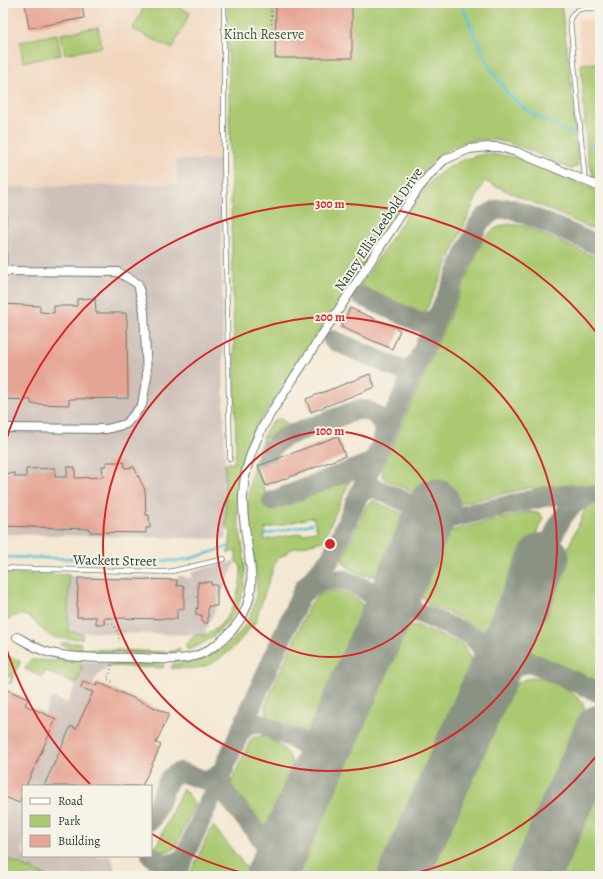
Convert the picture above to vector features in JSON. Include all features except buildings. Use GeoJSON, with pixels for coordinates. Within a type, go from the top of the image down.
{"type":"FeatureCollection","features":[{"type":"Feature","properties":{"kind":"street","name":"Nancy Ellis Leebold Drive"},"geometry":{"type":"LineString","coordinates":[[17,636],[33,646],[55,654],[97,657],[178,659],[196,656],[218,643],[232,632],[242,618],[250,595],[251,572],[244,521],[243,496],[249,462],[259,434],[272,411],[426,179],[444,160],[469,149],[488,146],[500,147],[517,152],[600,187]]}},
{"type":"Feature","properties":{"kind":"street"},"geometry":{"type":"LineString","coordinates":[[3,428],[107,429],[126,424],[142,405],[147,376],[144,311],[138,284],[118,272],[4,271]]}},
{"type":"Feature","properties":{"kind":"lane"},"geometry":{"type":"LineString","coordinates":[[224,3],[224,163],[230,459]]}},
{"type":"Feature","properties":{"kind":"lane"},"geometry":{"type":"LineString","coordinates":[[585,180],[570,19],[576,10],[583,8],[600,8]]}},
{"type":"Feature","properties":{"kind":"lane"},"geometry":{"type":"LineString","coordinates":[[4,195],[4,271]]}},
{"type":"Feature","properties":{"kind":"lane","name":"Wackett Street"},"geometry":{"type":"LineString","coordinates":[[3,568],[168,572],[224,559]]}},
{"type":"Feature","properties":{"kind":"path"},"geometry":{"type":"LineString","coordinates":[[272,3],[272,42]]}},
{"type":"Feature","properties":{"kind":"path"},"geometry":{"type":"LineString","coordinates":[[104,623],[112,624],[116,629],[119,633],[119,642]]}},
{"type":"Feature","properties":{"kind":"path"},"geometry":{"type":"LineString","coordinates":[[110,667],[111,670],[107,679],[115,683]]}},
{"type":"Feature","properties":{"kind":"shaded area"},"geometry":{"type":"Polygon","coordinates":[[[3,3],[218,3],[220,160],[176,160],[177,184],[3,187],[3,3]]]}},
{"type":"Feature","properties":{"kind":"shaded area"},"geometry":{"type":"Polygon","coordinates":[[[600,19],[600,63],[581,64],[578,20],[600,19]]]}},
{"type":"Feature","properties":{"kind":"shaded area"},"geometry":{"type":"Polygon","coordinates":[[[176,160],[220,160],[226,539],[3,534],[3,187],[177,184],[176,160]]]}},
{"type":"Feature","properties":{"kind":"shaded area"},"geometry":{"type":"Polygon","coordinates":[[[236,561],[204,635],[68,632],[69,576],[166,577],[177,579],[178,576],[184,576],[184,578],[192,578],[192,572],[194,571],[236,561]]]}},
{"type":"Feature","properties":{"kind":"shaded area"},"geometry":{"type":"Polygon","coordinates":[[[77,661],[116,663],[105,668],[93,684],[96,685],[97,682],[169,714],[159,736],[154,734],[151,740],[161,745],[142,785],[22,785],[22,857],[111,857],[116,873],[115,876],[47,876],[3,857],[3,688],[28,699],[25,705],[44,714],[52,697],[67,704],[82,670],[77,661]]]}},
{"type":"Feature","properties":{"kind":"green space"},"geometry":{"type":"Polygon","coordinates":[[[146,3],[170,3],[190,13],[172,49],[133,29],[146,3]]]}},
{"type":"Feature","properties":{"kind":"green space","name":"Kinch Reserve"},"geometry":{"type":"Polygon","coordinates":[[[227,3],[561,3],[572,90],[578,166],[571,169],[515,145],[497,140],[479,140],[461,143],[444,153],[426,169],[252,433],[241,463],[236,487],[237,514],[245,568],[245,582],[242,595],[237,607],[222,628],[212,637],[188,650],[186,648],[186,644],[195,635],[204,635],[213,631],[227,617],[236,597],[241,577],[241,568],[236,561],[236,551],[227,552],[229,551],[231,532],[226,527],[225,463],[234,463],[236,449],[227,3]]]}},
{"type":"Feature","properties":{"kind":"green space"},"geometry":{"type":"Polygon","coordinates":[[[98,27],[102,47],[65,54],[61,34],[98,27]]]}},
{"type":"Feature","properties":{"kind":"green space"},"geometry":{"type":"Polygon","coordinates":[[[57,34],[61,55],[23,62],[20,42],[57,34]]]}},
{"type":"Feature","properties":{"kind":"green space"},"geometry":{"type":"Polygon","coordinates":[[[600,63],[600,182],[594,179],[587,153],[581,64],[600,63]]]}},
{"type":"Feature","properties":{"kind":"green space"},"geometry":{"type":"Polygon","coordinates":[[[486,154],[508,156],[527,161],[600,192],[600,232],[484,181],[423,317],[418,318],[357,290],[422,192],[435,177],[458,162],[486,154]]]}},
{"type":"Feature","properties":{"kind":"green space"},"geometry":{"type":"Polygon","coordinates":[[[509,224],[524,226],[600,259],[600,488],[548,486],[533,489],[532,487],[454,505],[455,501],[425,486],[420,495],[386,480],[383,477],[382,470],[483,240],[494,229],[509,224]]]}},
{"type":"Feature","properties":{"kind":"green space"},"geometry":{"type":"Polygon","coordinates":[[[280,419],[290,425],[286,431],[265,438],[256,466],[270,505],[348,476],[350,481],[323,541],[288,550],[286,554],[276,560],[254,625],[234,647],[220,659],[204,666],[193,668],[171,668],[173,664],[205,658],[219,651],[242,630],[250,617],[255,602],[257,585],[256,567],[248,515],[249,489],[254,464],[263,439],[268,427],[274,421],[280,419]],[[313,517],[265,529],[264,540],[302,533],[303,535],[309,532],[317,531],[313,517]]]}},
{"type":"Feature","properties":{"kind":"green space"},"geometry":{"type":"Polygon","coordinates":[[[600,500],[600,682],[527,650],[524,646],[588,503],[600,500]]]}},
{"type":"Feature","properties":{"kind":"green space"},"geometry":{"type":"Polygon","coordinates":[[[374,501],[403,514],[405,520],[383,571],[380,574],[369,576],[351,569],[342,560],[367,505],[374,501]]]}},
{"type":"Feature","properties":{"kind":"green space"},"geometry":{"type":"Polygon","coordinates":[[[529,512],[539,513],[543,518],[492,632],[486,633],[469,626],[460,618],[428,604],[422,597],[421,589],[445,532],[529,512]]]}},
{"type":"Feature","properties":{"kind":"green space"},"geometry":{"type":"Polygon","coordinates":[[[3,573],[69,575],[68,632],[83,633],[82,639],[51,636],[27,616],[22,615],[6,620],[4,619],[3,573]]]}},
{"type":"Feature","properties":{"kind":"green space"},"geometry":{"type":"Polygon","coordinates":[[[330,591],[342,592],[353,596],[362,604],[364,615],[313,726],[300,730],[284,727],[271,718],[265,706],[310,604],[318,595],[330,591]]]}},
{"type":"Feature","properties":{"kind":"green space"},"geometry":{"type":"Polygon","coordinates":[[[415,625],[463,645],[470,656],[472,677],[384,876],[301,876],[295,868],[396,641],[405,627],[415,625]]]}},
{"type":"Feature","properties":{"kind":"green space"},"geometry":{"type":"Polygon","coordinates":[[[81,643],[80,649],[166,652],[174,651],[179,648],[180,652],[164,654],[81,652],[60,644],[81,643]]]}},
{"type":"Feature","properties":{"kind":"green space"},"geometry":{"type":"Polygon","coordinates":[[[5,654],[11,658],[19,660],[20,662],[10,684],[9,683],[12,678],[3,674],[3,656],[5,654]]]}},
{"type":"Feature","properties":{"kind":"green space"},"geometry":{"type":"Polygon","coordinates":[[[30,660],[77,661],[82,666],[82,670],[76,684],[45,671],[42,677],[25,669],[30,660]]]}},
{"type":"Feature","properties":{"kind":"green space"},"geometry":{"type":"Polygon","coordinates":[[[116,663],[164,665],[163,668],[108,666],[116,663]]]}},
{"type":"Feature","properties":{"kind":"green space"},"geometry":{"type":"Polygon","coordinates":[[[532,678],[552,682],[571,692],[582,702],[587,715],[587,722],[579,745],[521,876],[422,876],[501,699],[518,682],[532,678]]]}},
{"type":"Feature","properties":{"kind":"green space"},"geometry":{"type":"Polygon","coordinates":[[[264,736],[278,744],[287,752],[292,763],[293,770],[293,779],[270,830],[267,829],[232,786],[231,782],[251,739],[264,736]]]}},
{"type":"Feature","properties":{"kind":"green space"},"geometry":{"type":"Polygon","coordinates":[[[600,762],[600,876],[549,876],[595,773],[600,762]]]}},
{"type":"Feature","properties":{"kind":"green space"},"geometry":{"type":"Polygon","coordinates":[[[183,788],[195,804],[175,848],[170,851],[163,851],[156,847],[183,788]]]}},
{"type":"Feature","properties":{"kind":"green space"},"geometry":{"type":"Polygon","coordinates":[[[212,827],[214,827],[250,872],[249,876],[189,876],[212,827]]]}},
{"type":"Feature","properties":{"kind":"green space"},"geometry":{"type":"Polygon","coordinates":[[[3,857],[47,876],[3,876],[3,857]]]}},
{"type":"Feature","properties":{"kind":"waterway"},"geometry":{"type":"LineString","coordinates":[[463,8],[490,68],[508,94],[529,112],[572,134]]}},
{"type":"Feature","properties":{"kind":"waterway"},"geometry":{"type":"LineString","coordinates":[[590,144],[600,149]]}},
{"type":"Feature","properties":{"kind":"waterway"},"geometry":{"type":"LineString","coordinates":[[266,534],[312,524]]}},
{"type":"Feature","properties":{"kind":"waterway"},"geometry":{"type":"LineString","coordinates":[[3,557],[174,561],[189,559],[228,547]]}},
{"type":"Feature","properties":{"kind":"taxiway"},"geometry":{"type":"LineString","coordinates":[[176,876],[304,588],[331,558],[478,225],[485,217],[497,210],[513,209],[600,246]]}},
{"type":"Feature","properties":{"kind":"taxiway"},"geometry":{"type":"LineString","coordinates":[[361,296],[421,323],[430,322],[438,315]]}},
{"type":"Feature","properties":{"kind":"taxiway"},"geometry":{"type":"LineString","coordinates":[[333,340],[401,370],[409,370],[417,363]]}},
{"type":"Feature","properties":{"kind":"taxiway"},"geometry":{"type":"LineString","coordinates":[[267,462],[267,456],[270,450],[282,438],[357,410],[369,411],[378,417],[383,427],[383,439]]}},
{"type":"Feature","properties":{"kind":"taxiway"},"geometry":{"type":"LineString","coordinates":[[272,501],[373,462]]}},
{"type":"Feature","properties":{"kind":"taxiway"},"geometry":{"type":"LineString","coordinates":[[358,496],[366,489],[377,489],[447,519],[549,496],[574,494],[600,495]]}},
{"type":"Feature","properties":{"kind":"taxiway"},"geometry":{"type":"LineString","coordinates":[[544,558],[556,529],[567,512],[573,505],[592,495]]}},
{"type":"Feature","properties":{"kind":"taxiway"},"geometry":{"type":"LineString","coordinates":[[306,591],[324,581],[335,579],[345,580],[600,693]]}},
{"type":"Feature","properties":{"kind":"taxiway"},"geometry":{"type":"LineString","coordinates":[[295,739],[312,741],[328,734],[336,726],[380,627],[381,614],[378,606],[374,599],[365,590]]}},
{"type":"Feature","properties":{"kind":"taxiway"},"geometry":{"type":"LineString","coordinates":[[459,751],[489,676],[489,667],[486,657],[479,644],[472,637]]}},
{"type":"Feature","properties":{"kind":"taxiway"},"geometry":{"type":"LineString","coordinates":[[485,693],[493,681],[504,672],[517,666],[532,663]]}},
{"type":"Feature","properties":{"kind":"taxiway"},"geometry":{"type":"LineString","coordinates":[[240,733],[251,724],[260,724],[291,738],[304,746],[309,752],[314,766],[313,776],[292,827]]}},
{"type":"Feature","properties":{"kind":"taxiway"},"geometry":{"type":"LineString","coordinates":[[152,818],[169,779],[175,774],[180,772],[204,780],[209,780],[219,774],[225,767]]}},
{"type":"Feature","properties":{"kind":"taxiway"},"geometry":{"type":"LineString","coordinates":[[221,776],[221,786],[223,791],[291,876]]}},
{"type":"Feature","properties":{"kind":"taxiway"},"geometry":{"type":"LineString","coordinates":[[152,856],[164,863],[169,864],[178,861],[186,854]]}},
{"type":"Feature","properties":{"kind":"taxiway"},"geometry":{"type":"LineString","coordinates":[[403,876],[410,861]]}},
{"type":"Feature","properties":{"kind":"runway"},"geometry":{"type":"LineString","coordinates":[[271,876],[435,504]]}},
{"type":"Feature","properties":{"kind":"runway"},"geometry":{"type":"LineString","coordinates":[[403,876],[544,558]]}},
{"type":"Feature","properties":{"kind":"runway"},"geometry":{"type":"LineString","coordinates":[[535,876],[600,730]]}}]}
